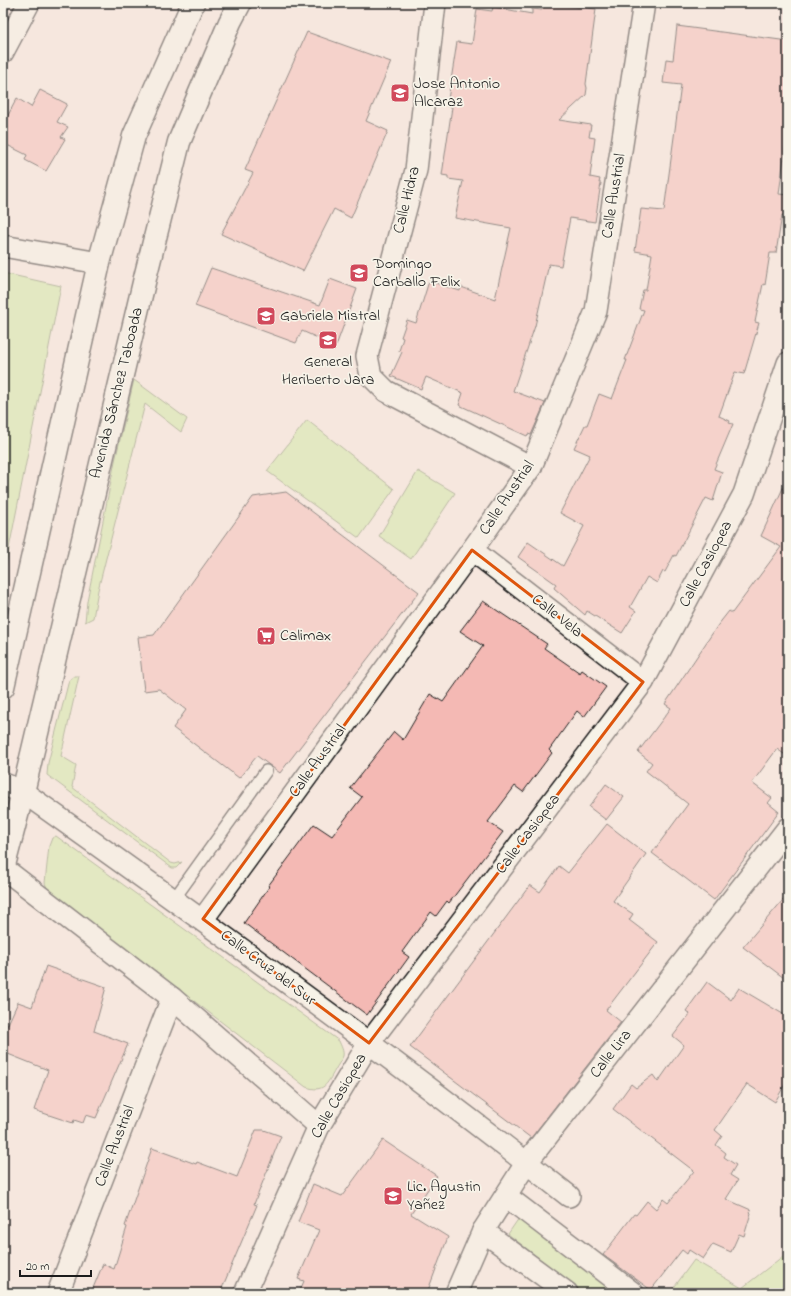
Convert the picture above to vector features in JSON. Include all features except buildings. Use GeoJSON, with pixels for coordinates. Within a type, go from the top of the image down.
{"type":"FeatureCollection","features":[{"type":"Feature","properties":{"kind":"main road"},"geometry":{"type":"LineString","coordinates":[[3,687],[99,263],[134,136],[193,3]]}},
{"type":"Feature","properties":{"kind":"main road","name":"Avenida Sánchez Taboada"},"geometry":{"type":"LineString","coordinates":[[3,869],[13,788],[179,142],[230,22],[240,3]]}},
{"type":"Feature","properties":{"kind":"street"},"geometry":{"type":"LineString","coordinates":[[3,52],[29,3]]}},
{"type":"Feature","properties":{"kind":"street","name":"Calle Hidra"},"geometry":{"type":"LineString","coordinates":[[435,3],[416,170],[367,356],[371,376],[386,391],[531,467]]}},
{"type":"Feature","properties":{"kind":"street","name":"Calle Austrial"},"geometry":{"type":"LineString","coordinates":[[202,919],[531,467],[596,311],[644,3]]}},
{"type":"Feature","properties":{"kind":"street"},"geometry":{"type":"LineString","coordinates":[[3,246],[99,263]]}},
{"type":"Feature","properties":{"kind":"street","name":"Calle Casiopea"},"geometry":{"type":"LineString","coordinates":[[245,1293],[319,1126],[369,1043],[643,682],[744,494],[788,363]]}},
{"type":"Feature","properties":{"kind":"street","name":"Calle Vela"},"geometry":{"type":"LineString","coordinates":[[472,550],[643,682]]}},
{"type":"Feature","properties":{"kind":"street","name":"Calle Cruz del Sur"},"geometry":{"type":"LineString","coordinates":[[13,788],[202,919],[527,1162],[569,1196]]}},
{"type":"Feature","properties":{"kind":"street","name":"Calle Lira"},"geometry":{"type":"LineString","coordinates":[[456,1293],[482,1231],[527,1162],[788,828]]}},
{"type":"Feature","properties":{"kind":"street"},"geometry":{"type":"LineString","coordinates":[[3,869],[172,998],[319,1126]]}},
{"type":"Feature","properties":{"kind":"street","name":"Calle Austrial"},"geometry":{"type":"LineString","coordinates":[[58,1293],[172,998]]}},
{"type":"Feature","properties":{"kind":"street"},"geometry":{"type":"LineString","coordinates":[[506,1196],[633,1293]]}},
{"type":"Feature","properties":{"kind":"street"},"geometry":{"type":"LineString","coordinates":[[482,1231],[567,1293]]}},
{"type":"Feature","properties":{"kind":"lane"},"geometry":{"type":"LineString","coordinates":[[174,899],[266,771]]}},
{"type":"Feature","properties":{"kind":"highlighted area"},"geometry":{"type":"Polygon","coordinates":[[[472,550],[643,682],[369,1043],[203,919],[472,550]]]}},
{"type":"Feature","properties":{"kind":"green space"},"geometry":{"type":"Polygon","coordinates":[[[3,273],[61,286],[3,579],[3,273]]]}},
{"type":"Feature","properties":{"kind":"green space"},"geometry":{"type":"Polygon","coordinates":[[[134,380],[187,419],[181,432],[145,404],[98,590],[93,618],[85,622],[87,601],[115,461],[134,380]]]}},
{"type":"Feature","properties":{"kind":"green space"},"geometry":{"type":"Polygon","coordinates":[[[307,420],[394,489],[359,538],[267,471],[307,420]]]}},
{"type":"Feature","properties":{"kind":"green space"},"geometry":{"type":"Polygon","coordinates":[[[418,471],[455,493],[411,559],[379,536],[418,471]]]}},
{"type":"Feature","properties":{"kind":"green space"},"geometry":{"type":"Polygon","coordinates":[[[74,676],[79,676],[61,756],[76,765],[72,787],[171,863],[175,864],[182,862],[176,868],[172,868],[47,775],[48,763],[69,680],[74,676]]]}},
{"type":"Feature","properties":{"kind":"green space"},"geometry":{"type":"Polygon","coordinates":[[[56,836],[339,1041],[343,1050],[343,1056],[327,1083],[321,1088],[317,1089],[306,1087],[47,888],[45,883],[49,846],[52,838],[56,836]]]}},
{"type":"Feature","properties":{"kind":"green space"},"geometry":{"type":"Polygon","coordinates":[[[519,1218],[625,1293],[583,1293],[508,1234],[519,1218]]]}},
{"type":"Feature","properties":{"kind":"green space"},"geometry":{"type":"Polygon","coordinates":[[[787,1253],[788,1293],[670,1293],[694,1260],[742,1288],[787,1253]]]}},
{"type":"Feature","properties":{"kind":"place","name":"Jose Antonio Alcaraz"},"geometry":{"type":"Point","coordinates":[400,93]}},
{"type":"Feature","properties":{"kind":"place","name":"Domingo Carballo Felix"},"geometry":{"type":"Point","coordinates":[359,273]}},
{"type":"Feature","properties":{"kind":"place","name":"Gabriela Mistral"},"geometry":{"type":"Point","coordinates":[266,316]}},
{"type":"Feature","properties":{"kind":"place","name":"General Heriberto Jara"},"geometry":{"type":"Point","coordinates":[328,340]}},
{"type":"Feature","properties":{"kind":"place","name":"Calimax"},"geometry":{"type":"Point","coordinates":[266,636]}},
{"type":"Feature","properties":{"kind":"place","name":"Lic. Agustin Yañez"},"geometry":{"type":"Point","coordinates":[393,1196]}}]}
